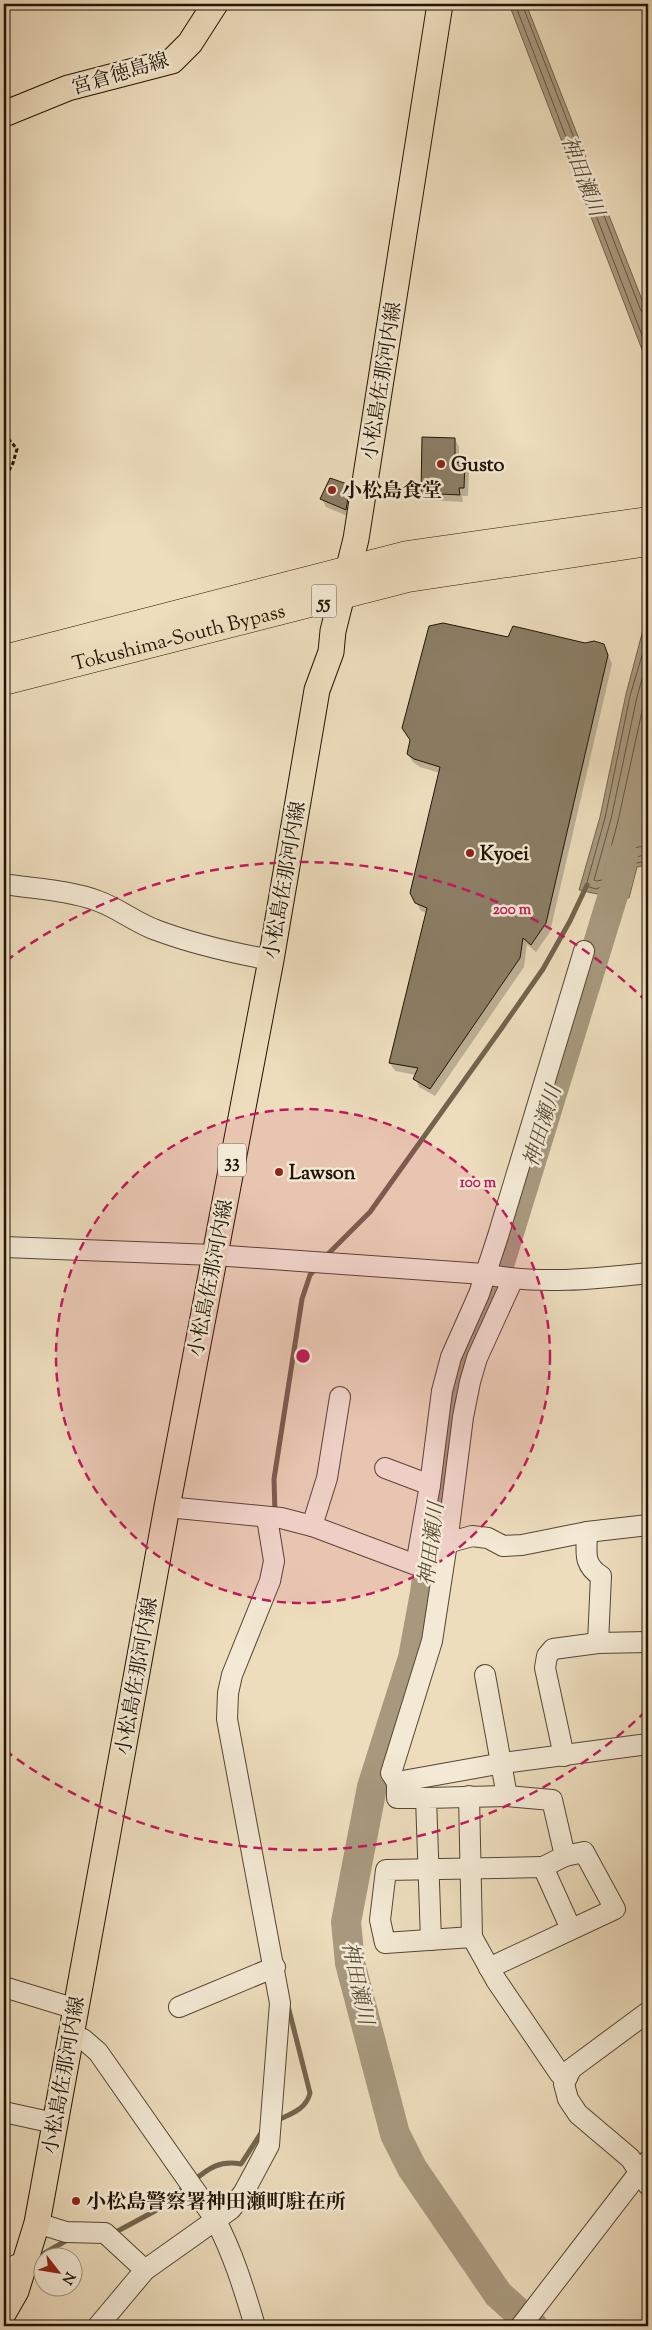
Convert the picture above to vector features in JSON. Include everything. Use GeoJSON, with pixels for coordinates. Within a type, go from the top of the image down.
{"type":"FeatureCollection","features":[{"type":"Feature","properties":{"kind":"highway","name":"Tokushima-South Bypass"},"geometry":{"type":"LineString","coordinates":[[4,659],[407,555],[648,521]]}},
{"type":"Feature","properties":{"kind":"highway","name":"Tokushima-South Bypass"},"geometry":{"type":"LineString","coordinates":[[4,681],[408,578],[648,542]]}},
{"type":"Feature","properties":{"kind":"main road","name":"宮倉徳島線"},"geometry":{"type":"LineString","coordinates":[[4,114],[68,88],[172,61],[190,43],[214,4]]}},
{"type":"Feature","properties":{"kind":"main road","name":"小松島佐那河内線"},"geometry":{"type":"LineString","coordinates":[[4,2312],[16,2291],[37,2223],[166,1507],[271,960],[317,690],[331,652],[333,631],[349,570],[361,511],[440,4]]}},
{"type":"Feature","properties":{"kind":"street"},"geometry":{"type":"LineString","coordinates":[[4,884],[76,894],[100,902],[131,920],[156,930],[241,955],[271,960]]}},
{"type":"Feature","properties":{"kind":"street"},"geometry":{"type":"LineString","coordinates":[[565,1856],[552,1800],[507,1796],[397,1798],[397,1782],[391,1772],[432,1641],[448,1543],[463,1417],[470,1382],[499,1277],[498,1236],[584,951]]}},
{"type":"Feature","properties":{"kind":"street"},"geometry":{"type":"LineString","coordinates":[[4,1247],[214,1255],[499,1277],[600,1278],[648,1274]]}},
{"type":"Feature","properties":{"kind":"street"},"geometry":{"type":"LineString","coordinates":[[166,1507],[273,1518],[312,1526],[416,1565],[430,1486],[442,1390],[451,1357],[479,1294],[499,1277]]}},
{"type":"Feature","properties":{"kind":"street"},"geometry":{"type":"LineString","coordinates":[[312,1526],[327,1478],[340,1397]]}},
{"type":"Feature","properties":{"kind":"street"},"geometry":{"type":"LineString","coordinates":[[385,1468],[430,1486]]}},
{"type":"Feature","properties":{"kind":"street"},"geometry":{"type":"LineString","coordinates":[[98,2326],[145,2270],[231,2209],[244,2192],[269,2146],[280,2003],[275,1967],[227,1719],[228,1693],[232,1675],[270,1581],[274,1561],[273,1518]]}},
{"type":"Feature","properties":{"kind":"street"},"geometry":{"type":"LineString","coordinates":[[448,1543],[472,1536],[488,1538],[503,1546],[522,1545],[587,1532],[648,1526]]}},
{"type":"Feature","properties":{"kind":"street"},"geometry":{"type":"LineString","coordinates":[[587,1532],[586,1560],[591,1570],[601,1576],[598,1643]]}},
{"type":"Feature","properties":{"kind":"street"},"geometry":{"type":"LineString","coordinates":[[564,1756],[545,1668],[547,1656],[553,1649],[598,1643],[648,1642]]}},
{"type":"Feature","properties":{"kind":"street"},"geometry":{"type":"LineString","coordinates":[[485,1675],[503,1763],[507,1796]]}},
{"type":"Feature","properties":{"kind":"street"},"geometry":{"type":"LineString","coordinates":[[397,1782],[503,1763],[648,1744]]}},
{"type":"Feature","properties":{"kind":"street"},"geometry":{"type":"LineString","coordinates":[[469,1796],[472,1937],[489,1968],[560,2074],[567,2077]]}},
{"type":"Feature","properties":{"kind":"street"},"geometry":{"type":"LineString","coordinates":[[426,1798],[432,1940]]}},
{"type":"Feature","properties":{"kind":"street"},"geometry":{"type":"LineString","coordinates":[[472,1937],[385,1944],[380,1920],[386,1870],[471,1870],[543,1867],[565,1856],[584,1852],[615,1909],[489,1968]]}},
{"type":"Feature","properties":{"kind":"street"},"geometry":{"type":"LineString","coordinates":[[543,1867],[571,1930]]}},
{"type":"Feature","properties":{"kind":"street"},"geometry":{"type":"LineString","coordinates":[[179,2007],[275,1967]]}},
{"type":"Feature","properties":{"kind":"street"},"geometry":{"type":"LineString","coordinates":[[4,1987],[76,2010]]}},
{"type":"Feature","properties":{"kind":"street"},"geometry":{"type":"LineString","coordinates":[[526,2319],[644,2172],[578,2114],[568,2099],[564,2084],[570,2070],[645,2014]]}},
{"type":"Feature","properties":{"kind":"street"},"geometry":{"type":"LineString","coordinates":[[72,2034],[84,2040],[98,2052],[215,2219],[237,2268],[255,2326]]}},
{"type":"Feature","properties":{"kind":"street"},"geometry":{"type":"LineString","coordinates":[[4,2112],[54,2123]]}},
{"type":"Feature","properties":{"kind":"street"},"geometry":{"type":"LineString","coordinates":[[37,2223],[66,2232],[109,2235],[145,2270]]}},
{"type":"Feature","properties":{"kind":"street"},"geometry":{"type":"LineString","coordinates":[[4,2270],[26,2260]]}},
{"type":"Feature","properties":{"kind":"path"},"geometry":{"type":"LineString","coordinates":[[4,434],[17,449],[14,463],[4,480]]}},
{"type":"Feature","properties":{"kind":"water"},"geometry":{"type":"Polygon","coordinates":[[[509,4],[526,4],[648,315],[648,365],[509,4]]]}},
{"type":"Feature","properties":{"kind":"water"},"geometry":{"type":"Polygon","coordinates":[[[648,611],[648,865],[637,867],[629,898],[616,896],[606,890],[597,894],[579,890],[600,817],[626,694],[648,611]]]}},
{"type":"Feature","properties":{"kind":"building"},"geometry":{"type":"Polygon","coordinates":[[[422,437],[455,438],[455,462],[465,463],[464,488],[459,488],[460,495],[421,493],[422,437]]]}},
{"type":"Feature","properties":{"kind":"building"},"geometry":{"type":"Polygon","coordinates":[[[330,478],[350,485],[346,510],[320,499],[330,478]]]}},
{"type":"Feature","properties":{"kind":"building"},"geometry":{"type":"Polygon","coordinates":[[[443,623],[508,637],[513,626],[585,643],[594,641],[604,644],[608,655],[546,923],[531,945],[523,938],[520,958],[430,1089],[413,1079],[418,1068],[389,1063],[427,908],[415,903],[410,893],[440,767],[414,759],[407,754],[410,740],[402,728],[429,626],[443,623]]]}},
{"type":"Feature","properties":{"kind":"waterway","name":"神田瀬川"},"geometry":{"type":"LineString","coordinates":[[533,2326],[498,2294],[412,2168],[395,2134],[350,1963],[346,1922],[372,1787],[413,1658],[425,1593],[448,1416],[463,1352],[492,1288],[618,879],[623,855]]}},
{"type":"Feature","properties":{"kind":"waterway"},"geometry":{"type":"LineString","coordinates":[[325,1257],[370,1212],[501,1029],[543,969],[570,921],[587,885]]}},
{"type":"Feature","properties":{"kind":"waterway"},"geometry":{"type":"LineString","coordinates":[[275,1513],[274,1479],[302,1299],[310,1275],[317,1267]]}},
{"type":"Feature","properties":{"kind":"waterway"},"geometry":{"type":"LineString","coordinates":[[276,2121],[292,2114],[305,2104],[310,2093],[288,2006]]}},
{"type":"Feature","properties":{"kind":"waterway"},"geometry":{"type":"LineString","coordinates":[[193,2181],[215,2166],[227,2163],[241,2164],[263,2130]]}},
{"type":"Feature","properties":{"kind":"waterway"},"geometry":{"type":"LineString","coordinates":[[114,2233],[155,2211],[186,2186]]}},
{"type":"Feature","properties":{"kind":"waterway"},"geometry":{"type":"LineString","coordinates":[[53,2248],[69,2239]]}},
{"type":"Feature","properties":{"kind":"place","name":"Gusto"},"geometry":{"type":"Point","coordinates":[441,464]}},
{"type":"Feature","properties":{"kind":"place","name":"小松島食堂"},"geometry":{"type":"Point","coordinates":[332,490]}},
{"type":"Feature","properties":{"kind":"place","name":"Kyoei"},"geometry":{"type":"Point","coordinates":[470,853]}},
{"type":"Feature","properties":{"kind":"place","name":"Lawson"},"geometry":{"type":"Point","coordinates":[279,1172]}},
{"type":"Feature","properties":{"kind":"place","name":"小松島警察署神田瀬町駐在所"},"geometry":{"type":"Point","coordinates":[76,2201]}}]}
